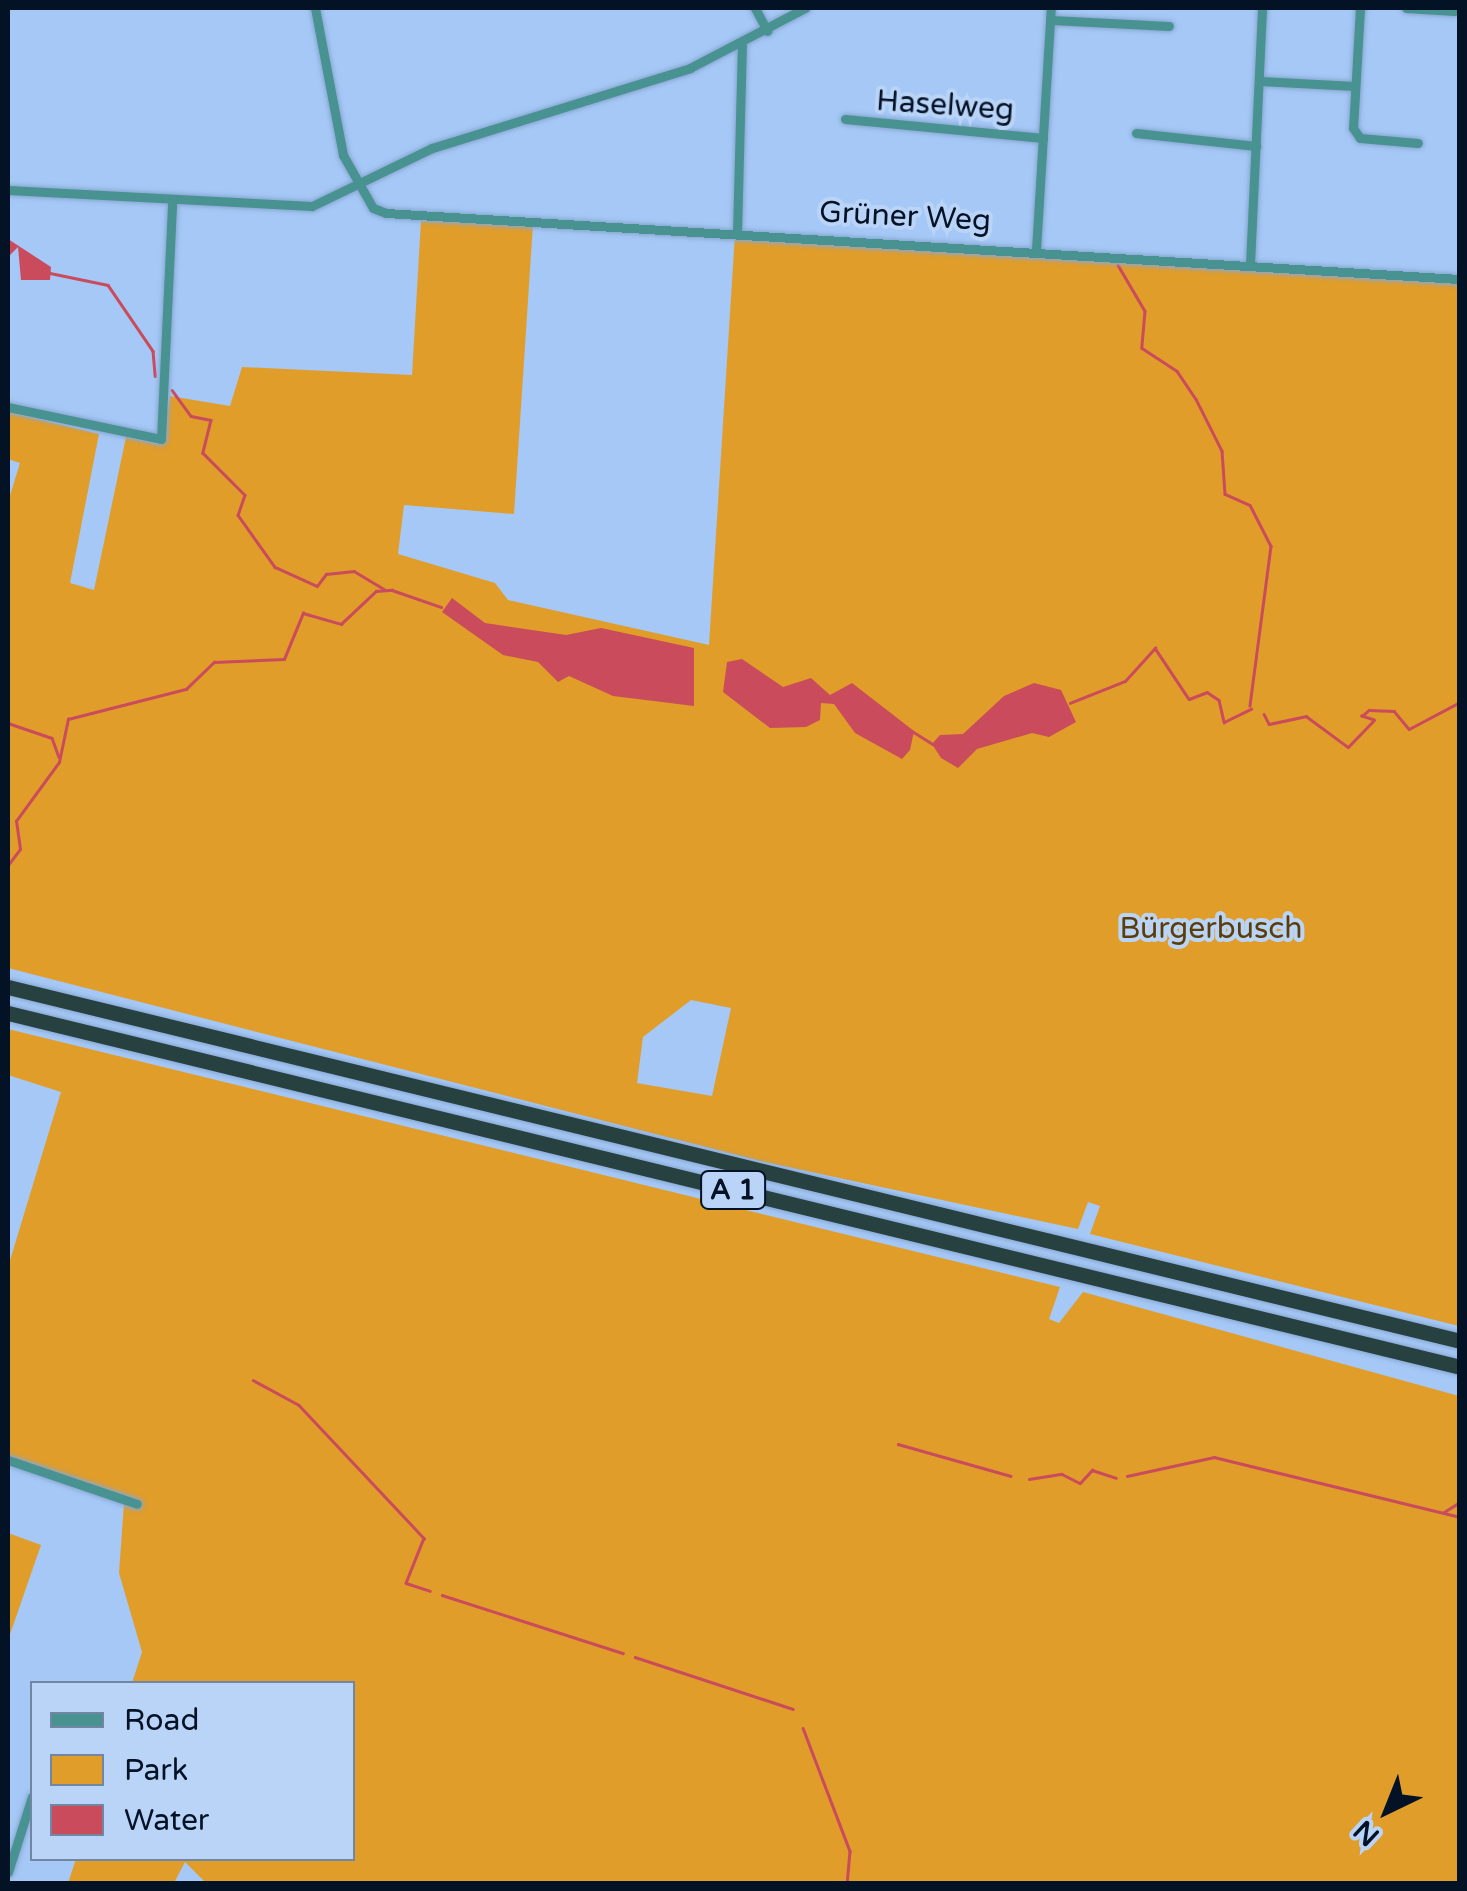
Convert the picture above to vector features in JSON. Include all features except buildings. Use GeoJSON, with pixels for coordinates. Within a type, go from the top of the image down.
{"type":"FeatureCollection","features":[{"type":"Feature","properties":{"kind":"highway","name":"A 1"},"geometry":{"type":"LineString","coordinates":[[8,988],[1460,1342]]}},
{"type":"Feature","properties":{"kind":"highway","name":"A 1"},"geometry":{"type":"LineString","coordinates":[[8,1013],[1460,1367]]}},
{"type":"Feature","properties":{"kind":"street"},"geometry":{"type":"LineString","coordinates":[[316,8],[317,49],[359,187]]}},
{"type":"Feature","properties":{"kind":"street"},"geometry":{"type":"LineString","coordinates":[[755,8],[767,31]]}},
{"type":"Feature","properties":{"kind":"street"},"geometry":{"type":"LineString","coordinates":[[8,190],[172,203],[312,206],[359,187],[432,148],[742,46],[805,8]]}},
{"type":"Feature","properties":{"kind":"street"},"geometry":{"type":"LineString","coordinates":[[1036,250],[1052,8]]}},
{"type":"Feature","properties":{"kind":"street"},"geometry":{"type":"LineString","coordinates":[[1250,264],[1262,8]]}},
{"type":"Feature","properties":{"kind":"street"},"geometry":{"type":"LineString","coordinates":[[1360,8],[1355,86],[1360,138],[1418,143]]}},
{"type":"Feature","properties":{"kind":"street"},"geometry":{"type":"LineString","coordinates":[[1406,8],[1454,10]]}},
{"type":"Feature","properties":{"kind":"street"},"geometry":{"type":"LineString","coordinates":[[1051,20],[1169,26]]}},
{"type":"Feature","properties":{"kind":"street"},"geometry":{"type":"LineString","coordinates":[[737,232],[742,46]]}},
{"type":"Feature","properties":{"kind":"street"},"geometry":{"type":"LineString","coordinates":[[1260,80],[1355,86]]}},
{"type":"Feature","properties":{"kind":"street","name":"Haselweg"},"geometry":{"type":"LineString","coordinates":[[845,119],[1044,138]]}},
{"type":"Feature","properties":{"kind":"street"},"geometry":{"type":"LineString","coordinates":[[1136,133],[1256,146]]}},
{"type":"Feature","properties":{"kind":"street","name":"Grüner Weg"},"geometry":{"type":"LineString","coordinates":[[359,187],[386,214],[1036,250],[1460,279]]}},
{"type":"Feature","properties":{"kind":"street"},"geometry":{"type":"LineString","coordinates":[[8,407],[161,440],[172,203]]}},
{"type":"Feature","properties":{"kind":"street"},"geometry":{"type":"LineString","coordinates":[[8,1460],[137,1504]]}},
{"type":"Feature","properties":{"kind":"street"},"geometry":{"type":"LineString","coordinates":[[8,1872],[30,1803]]}},
{"type":"Feature","properties":{"kind":"green space","name":"Bürgerbusch"},"geometry":{"type":"Polygon","coordinates":[[[421,221],[533,224],[514,514],[404,505],[398,554],[495,583],[508,600],[709,645],[735,234],[1459,281],[1459,1326],[1090,1234],[1100,1206],[1088,1202],[1078,1229],[760,1161],[8,968],[8,502],[20,463],[8,459],[8,412],[99,434],[70,583],[94,590],[126,437],[162,445],[170,396],[230,406],[242,367],[412,375],[421,221]],[[691,1000],[643,1037],[637,1083],[712,1096],[731,1008],[691,1000]]]}},
{"type":"Feature","properties":{"kind":"green space"},"geometry":{"type":"Polygon","coordinates":[[[8,1029],[1060,1287],[1049,1319],[1059,1323],[1083,1292],[1459,1396],[1459,1883],[207,1884],[185,1862],[174,1883],[68,1883],[75,1861],[355,1861],[355,1681],[133,1681],[142,1652],[119,1573],[124,1503],[8,1465],[8,1267],[61,1092],[8,1075],[8,1029]]]}},
{"type":"Feature","properties":{"kind":"green space"},"geometry":{"type":"Polygon","coordinates":[[[8,1533],[41,1545],[8,1640],[8,1533]]]}},
{"type":"Feature","properties":{"kind":"water"},"geometry":{"type":"Polygon","coordinates":[[[8,239],[51,267],[50,280],[21,280],[18,247],[8,257],[8,239]]]}},
{"type":"Feature","properties":{"kind":"water"},"geometry":{"type":"Polygon","coordinates":[[[452,598],[485,623],[566,635],[601,628],[694,648],[694,706],[613,696],[569,676],[558,682],[538,662],[503,655],[442,612],[452,598]]]}},
{"type":"Feature","properties":{"kind":"water"},"geometry":{"type":"Polygon","coordinates":[[[742,659],[783,687],[811,678],[830,695],[852,683],[914,731],[910,750],[902,759],[855,733],[834,704],[821,703],[820,720],[806,727],[770,728],[723,692],[727,662],[742,659]]]}},
{"type":"Feature","properties":{"kind":"water"},"geometry":{"type":"Polygon","coordinates":[[[1034,683],[1061,690],[1076,722],[1049,737],[1032,733],[977,749],[958,768],[941,758],[932,744],[940,735],[963,734],[1004,696],[1034,683]]]}},
{"type":"Feature","properties":{"kind":"waterway"},"geometry":{"type":"LineString","coordinates":[[1118,265],[1145,311],[1142,348],[1177,371],[1196,399],[1222,451],[1225,494],[1250,505],[1271,546],[1250,706]]}},
{"type":"Feature","properties":{"kind":"waterway"},"geometry":{"type":"LineString","coordinates":[[50,273],[108,285],[153,351],[155,376]]}},
{"type":"Feature","properties":{"kind":"waterway"},"geometry":{"type":"LineString","coordinates":[[172,390],[191,416],[211,420],[203,453],[245,495],[238,515],[275,567],[317,586],[326,574],[354,571],[384,589]]}},
{"type":"Feature","properties":{"kind":"waterway"},"geometry":{"type":"LineString","coordinates":[[8,865],[20,849],[16,821],[59,762],[68,719],[186,689],[214,662],[284,659],[303,613],[341,624],[376,591],[392,590],[441,607]]}},
{"type":"Feature","properties":{"kind":"waterway"},"geometry":{"type":"LineString","coordinates":[[1070,703],[1125,681],[1155,648],[1189,699],[1207,692],[1219,700],[1224,722],[1251,709]]}},
{"type":"Feature","properties":{"kind":"waterway"},"geometry":{"type":"LineString","coordinates":[[1264,714],[1269,724],[1306,716],[1348,747],[1374,720],[1362,716],[1369,710],[1394,711],[1409,729],[1460,702]]}},
{"type":"Feature","properties":{"kind":"waterway"},"geometry":{"type":"LineString","coordinates":[[8,723],[52,738],[59,757]]}},
{"type":"Feature","properties":{"kind":"waterway"},"geometry":{"type":"LineString","coordinates":[[912,731],[933,744]]}},
{"type":"Feature","properties":{"kind":"waterway"},"geometry":{"type":"LineString","coordinates":[[253,1380],[299,1405],[424,1538],[406,1583],[430,1591]]}},
{"type":"Feature","properties":{"kind":"waterway"},"geometry":{"type":"LineString","coordinates":[[898,1444],[1011,1476]]}},
{"type":"Feature","properties":{"kind":"waterway"},"geometry":{"type":"LineString","coordinates":[[1127,1476],[1214,1457],[1460,1517]]}},
{"type":"Feature","properties":{"kind":"waterway"},"geometry":{"type":"LineString","coordinates":[[1029,1479],[1062,1474],[1080,1483],[1092,1470],[1116,1478]]}},
{"type":"Feature","properties":{"kind":"waterway"},"geometry":{"type":"LineString","coordinates":[[1444,1512],[1460,1502]]}},
{"type":"Feature","properties":{"kind":"waterway"},"geometry":{"type":"LineString","coordinates":[[442,1595],[623,1653]]}},
{"type":"Feature","properties":{"kind":"waterway"},"geometry":{"type":"LineString","coordinates":[[635,1657],[793,1709]]}},
{"type":"Feature","properties":{"kind":"waterway"},"geometry":{"type":"LineString","coordinates":[[803,1728],[850,1851],[847,1884]]}}]}
